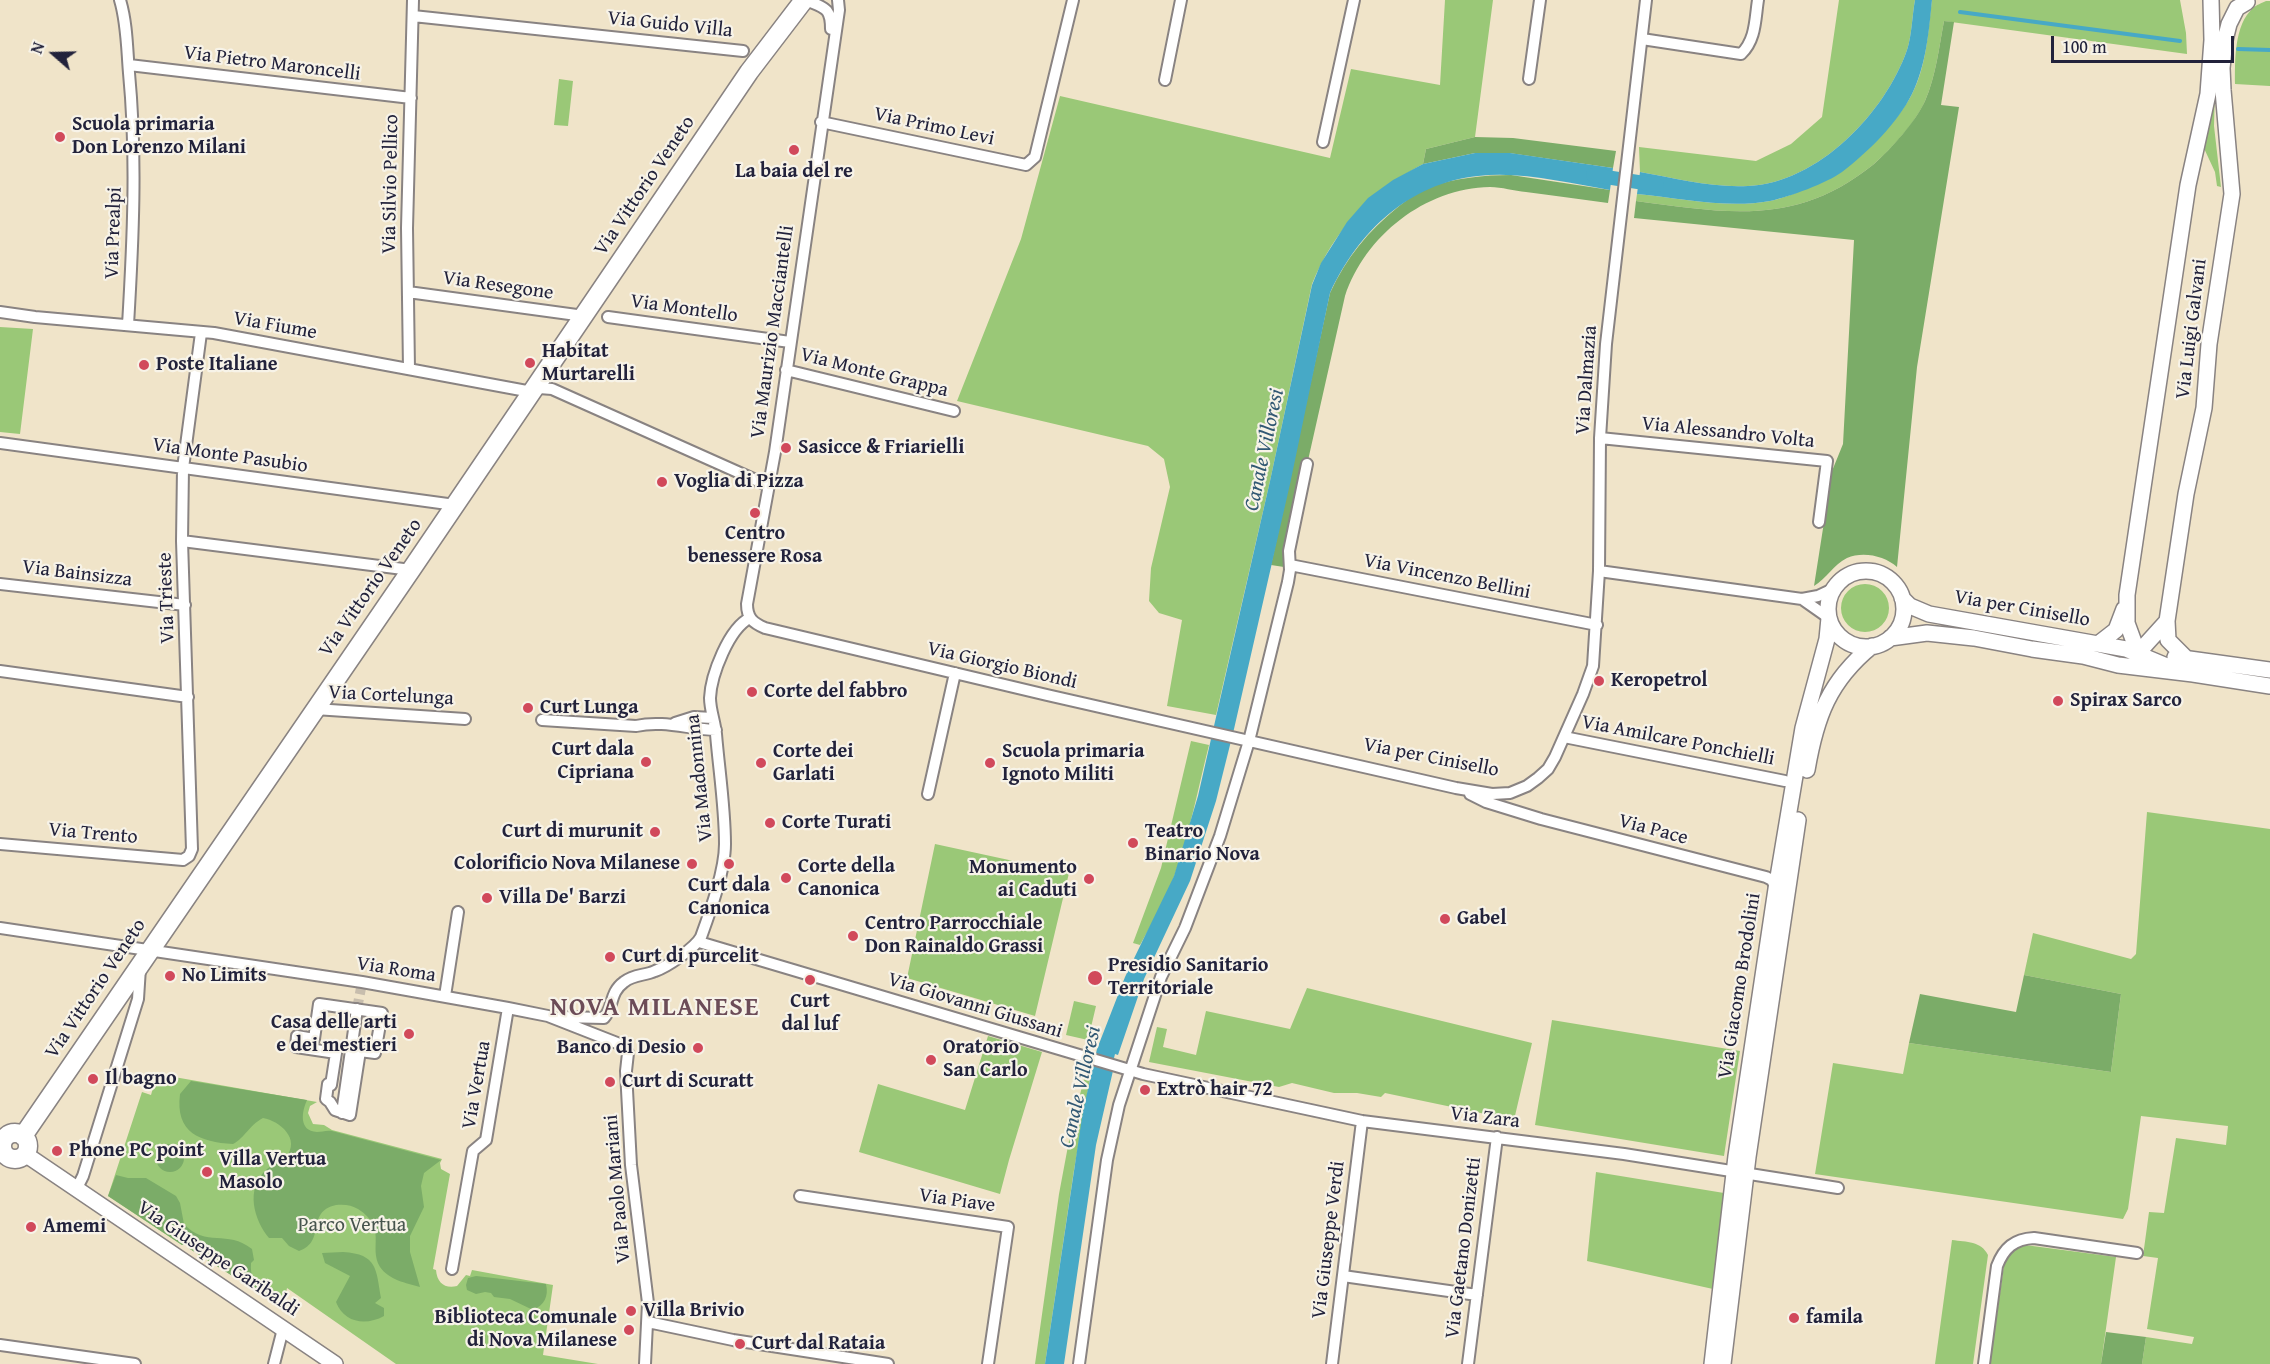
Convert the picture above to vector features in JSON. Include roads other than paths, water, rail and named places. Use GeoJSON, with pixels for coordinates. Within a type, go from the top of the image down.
{"type":"FeatureCollection","features":[{"type":"Feature","properties":{"kind":"main road","name":"Via Vittorio Veneto"},"geometry":{"type":"LineString","coordinates":[[10,1149],[456,505],[584,316],[749,58],[793,0]]}},
{"type":"Feature","properties":{"kind":"main road","name":"Via Vittorio Veneto"},"geometry":{"type":"LineString","coordinates":[[749,58],[805,0]]}},
{"type":"Feature","properties":{"kind":"main road"},"geometry":{"type":"LineString","coordinates":[[2211,0],[2218,40]]}},
{"type":"Feature","properties":{"kind":"main road"},"geometry":{"type":"LineString","coordinates":[[2220,0],[2234,3],[2249,1]]}},
{"type":"Feature","properties":{"kind":"main road"},"geometry":{"type":"LineString","coordinates":[[2218,40],[2237,9],[2249,1]]}},
{"type":"Feature","properties":{"kind":"main road","name":"Via Luigi Galvani"},"geometry":{"type":"LineString","coordinates":[[2098,644],[2116,630],[2126,604],[2188,185],[2218,40]]}},
{"type":"Feature","properties":{"kind":"main road","name":"Via Luigi Galvani"},"geometry":{"type":"LineString","coordinates":[[2185,657],[2168,640],[2167,621],[2186,494],[2204,408],[2209,344],[2232,194],[2218,40]]}},
{"type":"Feature","properties":{"kind":"main road","name":"Via per Cinisello"},"geometry":{"type":"LineString","coordinates":[[1835,588],[1849,575],[1870,571],[1891,581],[1910,606],[1929,614],[2138,653],[2163,657],[2185,657],[2270,670]]}},
{"type":"Feature","properties":{"kind":"main road"},"geometry":{"type":"LineString","coordinates":[[1830,618],[1829,603],[1835,588]]}},
{"type":"Feature","properties":{"kind":"main road"},"geometry":{"type":"LineString","coordinates":[[1890,638],[1897,631],[1902,619],[1902,598]]}},
{"type":"Feature","properties":{"kind":"main road","name":"Via Luigi Galvani"},"geometry":{"type":"LineString","coordinates":[[2126,604],[2130,634],[2138,653]]}},
{"type":"Feature","properties":{"kind":"main road","name":"Via per Cinisello"},"geometry":{"type":"LineString","coordinates":[[1830,618],[1835,631],[1845,640],[1858,646],[1872,646],[1890,638],[1927,633],[1974,638],[2083,656],[2108,657],[2138,653],[2193,674]]}},
{"type":"Feature","properties":{"kind":"main road","name":"Via Giacomo Brodolini"},"geometry":{"type":"LineString","coordinates":[[1723,1364],[1740,1173],[1776,889],[1803,728],[1827,639],[1830,618]]}},
{"type":"Feature","properties":{"kind":"main road"},"geometry":{"type":"LineString","coordinates":[[2138,653],[2167,621]]}},
{"type":"Feature","properties":{"kind":"main road","name":"Via Giacomo Brodolini"},"geometry":{"type":"LineString","coordinates":[[1712,1364],[1740,1173],[1810,751],[1823,708],[1832,690],[1844,673],[1872,646]]}},
{"type":"Feature","properties":{"kind":"main road","name":"Via per Cinisello"},"geometry":{"type":"LineString","coordinates":[[2083,656],[2118,665],[2270,686]]}},
{"type":"Feature","properties":{"kind":"main road","name":"Via Giuseppe Garibaldi"},"geometry":{"type":"LineString","coordinates":[[10,1149],[77,1188],[335,1364]]}},
{"type":"Feature","properties":{"kind":"street","name":"Via Prealpi"},"geometry":{"type":"LineString","coordinates":[[120,0],[124,12],[129,65],[135,170],[128,325]]}},
{"type":"Feature","properties":{"kind":"street","name":"Via Silvio Pellico"},"geometry":{"type":"LineString","coordinates":[[409,369],[407,228],[413,0]]}},
{"type":"Feature","properties":{"kind":"street","name":"Via Maurizio Macciantelli"},"geometry":{"type":"LineString","coordinates":[[805,0],[826,9],[829,13],[832,50]]}},
{"type":"Feature","properties":{"kind":"street","name":"Via Maurizio Macciantelli"},"geometry":{"type":"LineString","coordinates":[[750,618],[747,604],[769,486],[839,10],[838,0]]}},
{"type":"Feature","properties":{"kind":"street","name":"Via Primo Levi"},"geometry":{"type":"LineString","coordinates":[[821,122],[1026,165],[1035,157],[1073,0]]}},
{"type":"Feature","properties":{"kind":"street"},"geometry":{"type":"LineString","coordinates":[[1166,80],[1181,0]]}},
{"type":"Feature","properties":{"kind":"street"},"geometry":{"type":"LineString","coordinates":[[1323,142],[1354,0]]}},
{"type":"Feature","properties":{"kind":"street"},"geometry":{"type":"LineString","coordinates":[[1528,80],[1540,0]]}},
{"type":"Feature","properties":{"kind":"street","name":"Via Dalmazia"},"geometry":{"type":"LineString","coordinates":[[1599,571],[1600,438],[1605,344],[1646,0]]}},
{"type":"Feature","properties":{"kind":"street"},"geometry":{"type":"LineString","coordinates":[[1642,39],[1741,54],[1749,47],[1752,38],[1758,0]]}},
{"type":"Feature","properties":{"kind":"street","name":"Via Guido Villa"},"geometry":{"type":"LineString","coordinates":[[413,16],[749,58]]}},
{"type":"Feature","properties":{"kind":"street","name":"Via Pietro Maroncelli"},"geometry":{"type":"LineString","coordinates":[[129,65],[411,98]]}},
{"type":"Feature","properties":{"kind":"street","name":"Via Resegone"},"geometry":{"type":"LineString","coordinates":[[408,292],[584,316]]}},
{"type":"Feature","properties":{"kind":"street","name":"Via Fiume"},"geometry":{"type":"LineString","coordinates":[[3,315],[225,335],[532,392],[539,388],[557,390],[769,486]]}},
{"type":"Feature","properties":{"kind":"street","name":"Via Montello"},"geometry":{"type":"LineString","coordinates":[[608,317],[790,342]]}},
{"type":"Feature","properties":{"kind":"street","name":"Via Trieste"},"geometry":{"type":"LineString","coordinates":[[183,860],[189,856],[192,849],[183,468],[201,333]]}},
{"type":"Feature","properties":{"kind":"street","name":"Via Monte Grappa"},"geometry":{"type":"LineString","coordinates":[[786,370],[954,411]]}},
{"type":"Feature","properties":{"kind":"street","name":"Via Alessandro Volta"},"geometry":{"type":"LineString","coordinates":[[1600,438],[1827,461],[1819,522]]}},
{"type":"Feature","properties":{"kind":"street","name":"Via Monte Pasubio"},"geometry":{"type":"LineString","coordinates":[[0,443],[456,505]]}},
{"type":"Feature","properties":{"kind":"street"},"geometry":{"type":"LineString","coordinates":[[1079,1364],[1107,1160],[1119,1106],[1161,977],[1206,878],[1250,741],[1288,582],[1289,551],[1307,464]]}},
{"type":"Feature","properties":{"kind":"street"},"geometry":{"type":"LineString","coordinates":[[183,541],[411,570]]}},
{"type":"Feature","properties":{"kind":"street","name":"Via Vincenzo Bellini"},"geometry":{"type":"LineString","coordinates":[[1290,565],[1596,625]]}},
{"type":"Feature","properties":{"kind":"street","name":"Via per Cinisello"},"geometry":{"type":"LineString","coordinates":[[1250,741],[1456,788],[1492,794],[1510,793],[1527,786],[1548,769],[1564,737],[1593,666],[1599,571],[1802,598],[1818,596],[1835,588]]}},
{"type":"Feature","properties":{"kind":"street","name":"Via Bainsizza"},"geometry":{"type":"LineString","coordinates":[[0,584],[185,605]]}},
{"type":"Feature","properties":{"kind":"street","name":"Via per Cinisello"},"geometry":{"type":"LineString","coordinates":[[1802,598],[1830,618]]}},
{"type":"Feature","properties":{"kind":"street","name":"Via Giorgio Biondi"},"geometry":{"type":"LineString","coordinates":[[750,618],[765,628],[1250,741]]}},
{"type":"Feature","properties":{"kind":"street","name":"Via Madonnina"},"geometry":{"type":"LineString","coordinates":[[703,943],[725,843],[716,730],[710,697],[718,666],[737,627],[750,618]]}},
{"type":"Feature","properties":{"kind":"street"},"geometry":{"type":"LineString","coordinates":[[0,671],[188,697]]}},
{"type":"Feature","properties":{"kind":"street"},"geometry":{"type":"LineString","coordinates":[[928,794],[955,674]]}},
{"type":"Feature","properties":{"kind":"street","name":"Via Cortelunga"},"geometry":{"type":"LineString","coordinates":[[315,710],[465,718]]}},
{"type":"Feature","properties":{"kind":"street"},"geometry":{"type":"LineString","coordinates":[[542,720],[636,726],[650,723],[673,723],[694,717],[713,718]]}},
{"type":"Feature","properties":{"kind":"street"},"geometry":{"type":"LineString","coordinates":[[673,723],[693,729],[716,730]]}},
{"type":"Feature","properties":{"kind":"street","name":"Via Amilcare Ponchielli"},"geometry":{"type":"LineString","coordinates":[[1564,737],[1785,781]]}},
{"type":"Feature","properties":{"kind":"street","name":"Via Pace"},"geometry":{"type":"LineString","coordinates":[[1456,788],[1486,802],[1541,819],[1766,876],[1772,880],[1776,889]]}},
{"type":"Feature","properties":{"kind":"street"},"geometry":{"type":"LineString","coordinates":[[1516,811],[1512,804],[1518,790]]}},
{"type":"Feature","properties":{"kind":"street","name":"Via Trento"},"geometry":{"type":"LineString","coordinates":[[0,844],[183,860]]}},
{"type":"Feature","properties":{"kind":"street"},"geometry":{"type":"LineString","coordinates":[[445,996],[458,912]]}},
{"type":"Feature","properties":{"kind":"street","name":"Via Roma"},"geometry":{"type":"LineString","coordinates":[[0,928],[145,957],[445,996],[508,1008],[548,1016],[622,1046],[628,1053]]}},
{"type":"Feature","properties":{"kind":"street"},"geometry":{"type":"LineString","coordinates":[[548,1016],[604,1018],[608,1014],[613,993],[621,984],[638,974],[658,970],[703,943]]}},
{"type":"Feature","properties":{"kind":"street","name":"Via Giovanni Giussani"},"geometry":{"type":"LineString","coordinates":[[703,943],[1130,1071]]}},
{"type":"Feature","properties":{"kind":"street"},"geometry":{"type":"LineString","coordinates":[[77,1188],[83,1176],[138,999],[145,957]]}},
{"type":"Feature","properties":{"kind":"street"},"geometry":{"type":"LineString","coordinates":[[319,1004],[357,1009],[382,1013],[375,1053],[360,1051],[350,1115],[335,1110],[326,1099],[328,1084],[331,1085],[336,1053],[296,1047],[297,1036],[314,1039],[319,1004]]}},
{"type":"Feature","properties":{"kind":"street","name":"Via Vertua"},"geometry":{"type":"LineString","coordinates":[[452,1269],[473,1151],[486,1140],[508,1008]]}},
{"type":"Feature","properties":{"kind":"street"},"geometry":{"type":"LineString","coordinates":[[342,1113],[357,1009]]}},
{"type":"Feature","properties":{"kind":"street","name":"Via Paolo Mariani"},"geometry":{"type":"LineString","coordinates":[[628,1053],[626,1071],[631,1165],[648,1302],[645,1364]]}},
{"type":"Feature","properties":{"kind":"street","name":"Via Zara"},"geometry":{"type":"LineString","coordinates":[[1130,1071],[1362,1121],[1624,1154],[1838,1188]]}},
{"type":"Feature","properties":{"kind":"street","name":"Via Giuseppe Verdi"},"geometry":{"type":"LineString","coordinates":[[1332,1364],[1362,1121]]}},
{"type":"Feature","properties":{"kind":"street","name":"Via Gaetano Donizetti"},"geometry":{"type":"LineString","coordinates":[[1468,1364],[1497,1137]]}},
{"type":"Feature","properties":{"kind":"street","name":"Via Piave"},"geometry":{"type":"LineString","coordinates":[[800,1196],[1008,1227],[988,1364]]}},
{"type":"Feature","properties":{"kind":"street"},"geometry":{"type":"LineString","coordinates":[[1984,1364],[1997,1266],[2007,1247],[2017,1240],[2034,1238],[2137,1253]]}},
{"type":"Feature","properties":{"kind":"street"},"geometry":{"type":"LineString","coordinates":[[1343,1276],[1476,1295]]}},
{"type":"Feature","properties":{"kind":"street"},"geometry":{"type":"LineString","coordinates":[[648,1322],[733,1340],[888,1364]]}},
{"type":"Feature","properties":{"kind":"street"},"geometry":{"type":"LineString","coordinates":[[274,1364],[283,1329]]}},
{"type":"Feature","properties":{"kind":"street"},"geometry":{"type":"LineString","coordinates":[[0,1345],[135,1364]]}},
{"type":"Feature","properties":{"kind":"water"},"geometry":{"type":"Polygon","coordinates":[[[1915,0],[1932,0],[1926,48],[1917,83],[1906,105],[1890,127],[1862,156],[1842,172],[1827,181],[1797,193],[1754,203],[1704,202],[1637,194],[1640,172],[1707,184],[1748,186],[1774,182],[1799,172],[1823,158],[1846,140],[1865,120],[1897,74],[1909,44],[1915,0]]]}},
{"type":"Feature","properties":{"kind":"water"},"geometry":{"type":"Polygon","coordinates":[[[1475,153],[1510,153],[1613,168],[1610,190],[1511,175],[1478,176],[1430,189],[1408,200],[1371,231],[1355,250],[1330,293],[1290,484],[1216,801],[1190,881],[1144,979],[1118,1055],[1115,1054],[1096,1145],[1064,1364],[1045,1364],[1083,1111],[1097,1049],[1125,977],[1174,876],[1198,796],[1312,285],[1321,263],[1347,222],[1368,198],[1393,180],[1423,164],[1475,153]]]}},
{"type":"Feature","properties":{"kind":"waterway"},"geometry":{"type":"LineString","coordinates":[[1960,12],[2180,41]]}},
{"type":"Feature","properties":{"kind":"waterway"},"geometry":{"type":"LineString","coordinates":[[2238,49],[2270,50]]}},
{"type":"Feature","properties":{"kind":"waterway","name":"Canale Villoresi"},"geometry":{"type":"LineString","coordinates":[[1593,175],[1657,185]]}},
{"type":"Feature","properties":{"kind":"tunnel"},"geometry":{"type":"LineString","coordinates":[[357,1009],[361,988]]}},
{"type":"Feature","properties":{"kind":"place","name":"Scuola primaria Don Lorenzo Milani"},"geometry":{"type":"Point","coordinates":[60,137]}},
{"type":"Feature","properties":{"kind":"place","name":"La baia del re"},"geometry":{"type":"Point","coordinates":[794,150]}},
{"type":"Feature","properties":{"kind":"place","name":"Habitat Murtarelli"},"geometry":{"type":"Point","coordinates":[530,363]}},
{"type":"Feature","properties":{"kind":"place","name":"Poste Italiane"},"geometry":{"type":"Point","coordinates":[144,365]}},
{"type":"Feature","properties":{"kind":"place","name":"Sasicce & Friarielli"},"geometry":{"type":"Point","coordinates":[786,448]}},
{"type":"Feature","properties":{"kind":"place","name":"Voglia di Pizza"},"geometry":{"type":"Point","coordinates":[662,482]}},
{"type":"Feature","properties":{"kind":"place","name":"Centro benessere Rosa"},"geometry":{"type":"Point","coordinates":[755,513]}},
{"type":"Feature","properties":{"kind":"place","name":"Keropetrol"},"geometry":{"type":"Point","coordinates":[1599,681]}},
{"type":"Feature","properties":{"kind":"place","name":"Corte del fabbro"},"geometry":{"type":"Point","coordinates":[752,692]}},
{"type":"Feature","properties":{"kind":"place","name":"Spirax Sarco"},"geometry":{"type":"Point","coordinates":[2058,701]}},
{"type":"Feature","properties":{"kind":"place","name":"Curt Lunga"},"geometry":{"type":"Point","coordinates":[528,708]}},
{"type":"Feature","properties":{"kind":"place","name":"Curt dala Cipriana"},"geometry":{"type":"Point","coordinates":[646,762]}},
{"type":"Feature","properties":{"kind":"place","name":"Corte dei Garlati"},"geometry":{"type":"Point","coordinates":[761,763]}},
{"type":"Feature","properties":{"kind":"place","name":"Scuola primaria Ignoto Militi"},"geometry":{"type":"Point","coordinates":[990,763]}},
{"type":"Feature","properties":{"kind":"place","name":"Corte Turati"},"geometry":{"type":"Point","coordinates":[770,823]}},
{"type":"Feature","properties":{"kind":"place","name":"Curt di murunit"},"geometry":{"type":"Point","coordinates":[655,832]}},
{"type":"Feature","properties":{"kind":"place","name":"Teatro Binario Nova"},"geometry":{"type":"Point","coordinates":[1133,843]}},
{"type":"Feature","properties":{"kind":"place","name":"Colorificio Nova Milanese"},"geometry":{"type":"Point","coordinates":[692,864]}},
{"type":"Feature","properties":{"kind":"place","name":"Curt dala Canonica"},"geometry":{"type":"Point","coordinates":[729,864]}},
{"type":"Feature","properties":{"kind":"place","name":"Corte della Canonica"},"geometry":{"type":"Point","coordinates":[786,878]}},
{"type":"Feature","properties":{"kind":"place","name":"Monumento ai Caduti"},"geometry":{"type":"Point","coordinates":[1089,879]}},
{"type":"Feature","properties":{"kind":"place","name":"Villa De' Barzi"},"geometry":{"type":"Point","coordinates":[487,898]}},
{"type":"Feature","properties":{"kind":"place","name":"Gabel"},"geometry":{"type":"Point","coordinates":[1445,919]}},
{"type":"Feature","properties":{"kind":"place","name":"Centro Parrocchiale Don Rainaldo Grassi"},"geometry":{"type":"Point","coordinates":[853,936]}},
{"type":"Feature","properties":{"kind":"place","name":"Curt di purcelit"},"geometry":{"type":"Point","coordinates":[610,957]}},
{"type":"Feature","properties":{"kind":"place","name":"No Limits"},"geometry":{"type":"Point","coordinates":[170,976]}},
{"type":"Feature","properties":{"kind":"place","name":"Presidio Sanitario Territoriale"},"geometry":{"type":"Point","coordinates":[1095,978]}},
{"type":"Feature","properties":{"kind":"place","name":"Curt dal luf"},"geometry":{"type":"Point","coordinates":[810,980]}},
{"type":"Feature","properties":{"kind":"place","name":"Casa delle arti e dei mestieri"},"geometry":{"type":"Point","coordinates":[409,1034]}},
{"type":"Feature","properties":{"kind":"place","name":"Banco di Desio"},"geometry":{"type":"Point","coordinates":[698,1048]}},
{"type":"Feature","properties":{"kind":"place","name":"Oratorio San Carlo"},"geometry":{"type":"Point","coordinates":[931,1060]}},
{"type":"Feature","properties":{"kind":"place","name":"Il bagno"},"geometry":{"type":"Point","coordinates":[93,1079]}},
{"type":"Feature","properties":{"kind":"place","name":"Curt di Scuratt"},"geometry":{"type":"Point","coordinates":[610,1082]}},
{"type":"Feature","properties":{"kind":"place","name":"Extrò hair 72"},"geometry":{"type":"Point","coordinates":[1145,1090]}},
{"type":"Feature","properties":{"kind":"place","name":"Phone PC point"},"geometry":{"type":"Point","coordinates":[57,1151]}},
{"type":"Feature","properties":{"kind":"place","name":"Villa Vertua Masolo"},"geometry":{"type":"Point","coordinates":[207,1172]}},
{"type":"Feature","properties":{"kind":"place","name":"Amemi"},"geometry":{"type":"Point","coordinates":[31,1227]}},
{"type":"Feature","properties":{"kind":"place","name":"Villa Brivio"},"geometry":{"type":"Point","coordinates":[631,1311]}},
{"type":"Feature","properties":{"kind":"place","name":"famila"},"geometry":{"type":"Point","coordinates":[1794,1318]}},
{"type":"Feature","properties":{"kind":"place","name":"Biblioteca Comunale di Nova Milanese"},"geometry":{"type":"Point","coordinates":[629,1330]}},
{"type":"Feature","properties":{"kind":"place","name":"Curt dal Rataia"},"geometry":{"type":"Point","coordinates":[740,1344]}},
{"type":"Feature","properties":{"kind":"district","name":"NOVA MILANESE"},"geometry":{"type":"Point","coordinates":[655,1008]}},
{"type":"Feature","properties":{"kind":"park label","name":"Parco Vertua"},"geometry":{"type":"Point","coordinates":[352,1226]}}]}
